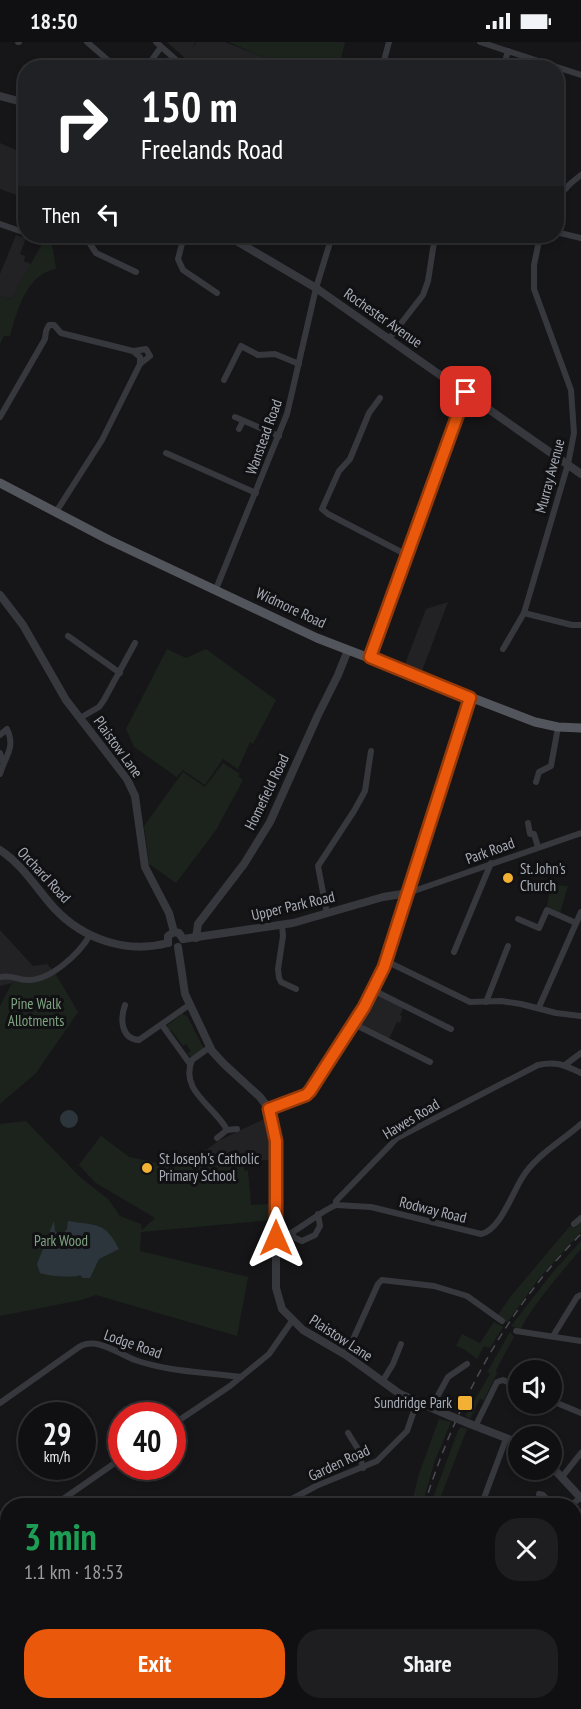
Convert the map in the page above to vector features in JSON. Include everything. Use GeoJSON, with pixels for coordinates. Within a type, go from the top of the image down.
{"type":"FeatureCollection","features":[{"type":"Feature","properties":{"kind":"main road","name":"Widmore Road"},"geometry":{"type":"LineString","coordinates":[[0,483],[109,540],[308,634],[535,722],[581,728]]}},
{"type":"Feature","properties":{"kind":"street"},"geometry":{"type":"LineString","coordinates":[[87,42],[108,60]]}},
{"type":"Feature","properties":{"kind":"street"},"geometry":{"type":"LineString","coordinates":[[384,60],[389,42]]}},
{"type":"Feature","properties":{"kind":"street"},"geometry":{"type":"LineString","coordinates":[[480,42],[535,60]]}},
{"type":"Feature","properties":{"kind":"street"},"geometry":{"type":"LineString","coordinates":[[150,60],[159,44],[176,60]]}},
{"type":"Feature","properties":{"kind":"street"},"geometry":{"type":"LineString","coordinates":[[505,60],[508,51]]}},
{"type":"Feature","properties":{"kind":"street"},"geometry":{"type":"LineString","coordinates":[[564,69],[581,75]]}},
{"type":"Feature","properties":{"kind":"street"},"geometry":{"type":"LineString","coordinates":[[0,96],[18,101]]}},
{"type":"Feature","properties":{"kind":"street"},"geometry":{"type":"LineString","coordinates":[[564,190],[581,176]]}},
{"type":"Feature","properties":{"kind":"street"},"geometry":{"type":"LineString","coordinates":[[0,224],[18,230]]}},
{"type":"Feature","properties":{"kind":"street"},"geometry":{"type":"LineString","coordinates":[[564,234],[581,238]]}},
{"type":"Feature","properties":{"kind":"street"},"geometry":{"type":"LineString","coordinates":[[90,243],[96,253],[136,272]]}},
{"type":"Feature","properties":{"kind":"street"},"geometry":{"type":"LineString","coordinates":[[182,243],[178,259],[183,270],[217,293]]}},
{"type":"Feature","properties":{"kind":"street","name":"Rochester Avenue"},"geometry":{"type":"LineString","coordinates":[[240,243],[316,288],[581,474]]}},
{"type":"Feature","properties":{"kind":"street","name":"Wanstead Road"},"geometry":{"type":"LineString","coordinates":[[216,589],[287,414],[316,288],[330,243]]}},
{"type":"Feature","properties":{"kind":"street"},"geometry":{"type":"LineString","coordinates":[[389,339],[423,296],[428,281],[434,243]]}},
{"type":"Feature","properties":{"kind":"street","name":"Murray Avenue"},"geometry":{"type":"LineString","coordinates":[[503,649],[524,613],[568,464],[574,433],[571,390],[534,289],[534,265],[539,243]]}},
{"type":"Feature","properties":{"kind":"street"},"geometry":{"type":"LineString","coordinates":[[0,417],[29,364],[45,339],[52,334],[61,333],[133,351],[140,357],[140,364]]}},
{"type":"Feature","properties":{"kind":"street"},"geometry":{"type":"LineString","coordinates":[[224,380],[241,346],[258,355],[275,354],[298,364]]}},
{"type":"Feature","properties":{"kind":"street"},"geometry":{"type":"LineString","coordinates":[[56,512],[102,440],[140,364],[150,356],[149,351],[142,348],[133,351]]}},
{"type":"Feature","properties":{"kind":"street"},"geometry":{"type":"LineString","coordinates":[[370,657],[466,392]]}},
{"type":"Feature","properties":{"kind":"street"},"geometry":{"type":"LineString","coordinates":[[380,398],[369,413],[350,459],[339,471],[322,508],[328,514],[407,555]]}},
{"type":"Feature","properties":{"kind":"street"},"geometry":{"type":"LineString","coordinates":[[235,417],[279,436]]}},
{"type":"Feature","properties":{"kind":"street"},"geometry":{"type":"LineString","coordinates":[[239,429],[243,421]]}},
{"type":"Feature","properties":{"kind":"street"},"geometry":{"type":"LineString","coordinates":[[166,453],[256,493]]}},
{"type":"Feature","properties":{"kind":"street","name":"Plaistow Lane"},"geometry":{"type":"LineString","coordinates":[[0,595],[23,625],[66,700],[110,755],[132,787],[145,867],[169,913],[174,932]]}},
{"type":"Feature","properties":{"kind":"street"},"geometry":{"type":"LineString","coordinates":[[524,613],[572,626],[581,625]]}},
{"type":"Feature","properties":{"kind":"street"},"geometry":{"type":"LineString","coordinates":[[68,636],[120,673]]}},
{"type":"Feature","properties":{"kind":"street"},"geometry":{"type":"LineString","coordinates":[[80,718],[99,707],[135,643]]}},
{"type":"Feature","properties":{"kind":"street","name":"Homefield Road"},"geometry":{"type":"LineString","coordinates":[[196,938],[198,924],[244,864],[270,822],[348,650]]}},
{"type":"Feature","properties":{"kind":"street"},"geometry":{"type":"LineString","coordinates":[[269,1109],[306,1095],[354,1024],[373,990],[386,961],[470,698]]}},
{"type":"Feature","properties":{"kind":"street"},"geometry":{"type":"LineString","coordinates":[[536,782],[539,772],[551,766],[558,726]]}},
{"type":"Feature","properties":{"kind":"street"},"geometry":{"type":"LineString","coordinates":[[0,735],[7,729],[11,738],[11,750],[3,762],[0,774]]}},
{"type":"Feature","properties":{"kind":"street"},"geometry":{"type":"LineString","coordinates":[[327,914],[318,866],[365,791],[371,751]]}},
{"type":"Feature","properties":{"kind":"street"},"geometry":{"type":"LineString","coordinates":[[0,753],[3,762]]}},
{"type":"Feature","properties":{"kind":"street"},"geometry":{"type":"LineString","coordinates":[[528,824],[530,834],[534,834],[538,847]]}},
{"type":"Feature","properties":{"kind":"street","name":"Park Road"},"geometry":{"type":"LineString","coordinates":[[408,893],[581,833]]}},
{"type":"Feature","properties":{"kind":"street","name":"Orchard Road"},"geometry":{"type":"LineString","coordinates":[[0,850],[21,867],[53,907],[90,935],[110,943],[129,946],[168,943]]}},
{"type":"Feature","properties":{"kind":"street"},"geometry":{"type":"LineString","coordinates":[[454,952],[491,863]]}},
{"type":"Feature","properties":{"kind":"street","name":"Upper Park Road"},"geometry":{"type":"LineString","coordinates":[[183,939],[282,925],[383,897],[408,893]]}},
{"type":"Feature","properties":{"kind":"street"},"geometry":{"type":"LineString","coordinates":[[518,919],[539,928],[547,910],[576,923]]}},
{"type":"Feature","properties":{"kind":"street"},"geometry":{"type":"LineString","coordinates":[[539,1007],[581,912]]}},
{"type":"Feature","properties":{"kind":"street"},"geometry":{"type":"LineString","coordinates":[[282,925],[279,978],[281,982],[296,989]]}},
{"type":"Feature","properties":{"kind":"street"},"geometry":{"type":"LineString","coordinates":[[174,932],[179,933],[183,939],[178,947],[172,947],[168,943],[168,936],[174,932]]}},
{"type":"Feature","properties":{"kind":"street"},"geometry":{"type":"LineString","coordinates":[[0,977],[10,975],[31,980],[55,972],[85,944],[90,935]]}},
{"type":"Feature","properties":{"kind":"street"},"geometry":{"type":"LineString","coordinates":[[486,1002],[508,946]]}},
{"type":"Feature","properties":{"kind":"street","name":"Plaistow Lane"},"geometry":{"type":"LineString","coordinates":[[178,947],[183,985],[189,1005],[210,1047],[217,1058],[260,1097],[269,1109],[276,1141],[276,1276],[278,1300],[282,1309],[292,1321],[313,1337],[346,1355],[382,1382],[417,1402],[506,1439]]}},
{"type":"Feature","properties":{"kind":"street"},"geometry":{"type":"LineString","coordinates":[[386,961],[470,1002],[521,1004],[556,1013],[581,1016]]}},
{"type":"Feature","properties":{"kind":"street"},"geometry":{"type":"LineString","coordinates":[[373,990],[451,1029]]}},
{"type":"Feature","properties":{"kind":"street"},"geometry":{"type":"LineString","coordinates":[[125,1005],[121,1018],[124,1031],[134,1040],[139,1040],[189,1005]]}},
{"type":"Feature","properties":{"kind":"street"},"geometry":{"type":"LineString","coordinates":[[354,1024],[430,1062]]}},
{"type":"Feature","properties":{"kind":"street"},"geometry":{"type":"LineString","coordinates":[[162,1025],[190,1064]]}},
{"type":"Feature","properties":{"kind":"street"},"geometry":{"type":"LineString","coordinates":[[210,1047],[194,1058],[190,1064],[188,1076],[193,1090],[227,1131]]}},
{"type":"Feature","properties":{"kind":"street"},"geometry":{"type":"LineString","coordinates":[[565,1065],[581,1053]]}},
{"type":"Feature","properties":{"kind":"street","name":"Hawes Road"},"geometry":{"type":"LineString","coordinates":[[276,1238],[291,1233],[318,1214],[336,1205],[336,1201],[397,1138],[538,1065],[552,1062],[565,1065],[581,1073]]}},
{"type":"Feature","properties":{"kind":"street","name":"Rodway Road"},"geometry":{"type":"LineString","coordinates":[[336,1205],[371,1206],[481,1234],[486,1233],[495,1226],[529,1169],[581,1124]]}},
{"type":"Feature","properties":{"kind":"street"},"geometry":{"type":"LineString","coordinates":[[217,1138],[227,1131],[237,1129]]}},
{"type":"Feature","properties":{"kind":"street"},"geometry":{"type":"LineString","coordinates":[[291,1233],[302,1241],[315,1235],[320,1226],[318,1214]]}},
{"type":"Feature","properties":{"kind":"street"},"geometry":{"type":"LineString","coordinates":[[574,1224],[581,1218]]}},
{"type":"Feature","properties":{"kind":"street"},"geometry":{"type":"LineString","coordinates":[[346,1355],[378,1284],[382,1280],[434,1286],[459,1293],[476,1301],[502,1321]]}},
{"type":"Feature","properties":{"kind":"street"},"geometry":{"type":"LineString","coordinates":[[554,1336],[577,1297],[581,1295]]}},
{"type":"Feature","properties":{"kind":"street"},"geometry":{"type":"LineString","coordinates":[[186,1415],[241,1377],[269,1354],[292,1321]]}},
{"type":"Feature","properties":{"kind":"street"},"geometry":{"type":"LineString","coordinates":[[516,1331],[581,1341]]}},
{"type":"Feature","properties":{"kind":"street","name":"Lodge Road"},"geometry":{"type":"LineString","coordinates":[[0,1403],[88,1342],[99,1344],[126,1357],[155,1366],[241,1377]]}},
{"type":"Feature","properties":{"kind":"street"},"geometry":{"type":"LineString","coordinates":[[382,1382],[401,1344]]}},
{"type":"Feature","properties":{"kind":"street"},"geometry":{"type":"LineString","coordinates":[[431,1408],[448,1377],[467,1364]]}},
{"type":"Feature","properties":{"kind":"street"},"geometry":{"type":"LineString","coordinates":[[472,1426],[497,1382],[503,1380],[508,1382]]}},
{"type":"Feature","properties":{"kind":"street","name":"Garden Road"},"geometry":{"type":"LineString","coordinates":[[294,1498],[316,1486],[377,1461],[406,1431],[417,1402]]}},
{"type":"Feature","properties":{"kind":"street"},"geometry":{"type":"LineString","coordinates":[[562,1405],[581,1413]]}},
{"type":"Feature","properties":{"kind":"street"},"geometry":{"type":"LineString","coordinates":[[348,1433],[358,1449],[363,1468]]}},
{"type":"Feature","properties":{"kind":"street"},"geometry":{"type":"LineString","coordinates":[[484,1498],[506,1439]]}},
{"type":"Feature","properties":{"kind":"street"},"geometry":{"type":"LineString","coordinates":[[581,1453],[562,1478],[581,1498]]}},
{"type":"Feature","properties":{"kind":"street"},"geometry":{"type":"LineString","coordinates":[[64,1498],[108,1468]]}},
{"type":"Feature","properties":{"kind":"street"},"geometry":{"type":"LineString","coordinates":[[539,1494],[546,1498]]}},
{"type":"Feature","properties":{"kind":"shaded area"},"geometry":{"type":"Polygon","coordinates":[[[167,42],[195,42],[192,49],[196,42],[225,42],[270,60],[185,60],[167,42]]]}},
{"type":"Feature","properties":{"kind":"shaded area"},"geometry":{"type":"Polygon","coordinates":[[[0,143],[18,151],[18,195],[0,189],[0,143]]]}},
{"type":"Feature","properties":{"kind":"shaded area"},"geometry":{"type":"Polygon","coordinates":[[[16,235],[18,236],[18,243],[24,243],[20,254],[25,256],[24,261],[31,264],[11,299],[0,296],[0,274],[16,235]]]}},
{"type":"Feature","properties":{"kind":"shaded area"},"geometry":{"type":"Polygon","coordinates":[[[448,602],[422,671],[405,664],[426,609],[448,602]]]}},
{"type":"Feature","properties":{"kind":"shaded area"},"geometry":{"type":"Polygon","coordinates":[[[0,930],[33,966],[47,964],[55,973],[0,986],[0,930]]]}},
{"type":"Feature","properties":{"kind":"shaded area"},"geometry":{"type":"Polygon","coordinates":[[[378,994],[404,1007],[400,1015],[402,1017],[400,1023],[397,1022],[389,1039],[360,1026],[378,994]]]}},
{"type":"Feature","properties":{"kind":"shaded area"},"geometry":{"type":"Polygon","coordinates":[[[69,1110],[75,1113],[78,1119],[75,1125],[69,1128],[63,1125],[60,1119],[63,1113],[69,1110]]]}},
{"type":"Feature","properties":{"kind":"shaded area","name":"St Joseph's Catholic Primary School"},"geometry":{"type":"Polygon","coordinates":[[[266,1118],[271,1160],[239,1160],[200,1180],[96,1183],[79,1165],[101,1136],[129,1157],[167,1165],[197,1157],[218,1141],[266,1118]]]}},
{"type":"Feature","properties":{"kind":"shaded area"},"geometry":{"type":"Polygon","coordinates":[[[54,1221],[55,1231],[61,1236],[67,1229],[68,1221],[99,1226],[109,1234],[119,1249],[99,1259],[90,1278],[83,1278],[80,1275],[60,1276],[40,1273],[37,1264],[54,1221]]]}},
{"type":"Feature","properties":{"kind":"green space"},"geometry":{"type":"Polygon","coordinates":[[[229,42],[345,42],[341,60],[269,60],[229,42]]]}},
{"type":"Feature","properties":{"kind":"green space"},"geometry":{"type":"Polygon","coordinates":[[[42,244],[52,244],[56,269],[46,272],[30,286],[20,305],[10,336],[4,336],[0,344],[0,296],[11,299],[42,244]]]}},
{"type":"Feature","properties":{"kind":"green space"},"geometry":{"type":"Polygon","coordinates":[[[167,649],[186,658],[206,649],[276,700],[253,744],[250,742],[238,769],[223,759],[205,785],[183,770],[177,777],[134,747],[126,729],[167,649]]]}},
{"type":"Feature","properties":{"kind":"green space"},"geometry":{"type":"Polygon","coordinates":[[[223,763],[240,774],[238,776],[243,780],[216,830],[176,883],[149,864],[144,826],[183,772],[205,787],[223,763]]]}},
{"type":"Feature","properties":{"kind":"green space"},"geometry":{"type":"Polygon","coordinates":[[[551,885],[568,886],[560,913],[547,906],[551,885]]]}},
{"type":"Feature","properties":{"kind":"green space","name":"Pine Walk Allotments"},"geometry":{"type":"Polygon","coordinates":[[[55,973],[78,1012],[36,1073],[0,1104],[0,1006],[12,983],[55,973]]]}},
{"type":"Feature","properties":{"kind":"green space"},"geometry":{"type":"Polygon","coordinates":[[[182,1014],[187,1016],[204,1049],[191,1057],[187,1054],[191,1051],[186,1044],[183,1046],[171,1030],[168,1031],[165,1027],[182,1014]]]}},
{"type":"Feature","properties":{"kind":"green space","name":"Park Wood"},"geometry":{"type":"Polygon","coordinates":[[[26,1121],[81,1178],[108,1199],[120,1216],[141,1224],[142,1230],[155,1218],[96,1183],[79,1165],[101,1136],[129,1157],[167,1165],[196,1158],[200,1180],[220,1161],[243,1159],[244,1170],[248,1171],[251,1205],[270,1204],[271,1220],[141,1232],[140,1251],[248,1277],[237,1336],[96,1295],[0,1316],[0,1124],[26,1121]]]}},
{"type":"Feature","properties":{"kind":"green space"},"geometry":{"type":"Polygon","coordinates":[[[581,1221],[581,1232],[537,1281],[507,1323],[497,1316],[570,1226],[575,1228],[581,1221]]]}},
{"type":"Feature","properties":{"kind":"green space"},"geometry":{"type":"Polygon","coordinates":[[[581,1241],[581,1249],[538,1301],[521,1330],[511,1326],[553,1272],[581,1241]]]}},
{"type":"Feature","properties":{"kind":"green space"},"geometry":{"type":"Polygon","coordinates":[[[494,1322],[503,1327],[490,1348],[484,1346],[477,1359],[456,1346],[462,1334],[480,1343],[494,1322]]]}},
{"type":"Feature","properties":{"kind":"green space"},"geometry":{"type":"Polygon","coordinates":[[[510,1332],[514,1337],[496,1370],[497,1373],[484,1400],[480,1399],[470,1419],[465,1416],[490,1374],[487,1372],[510,1332]]]}},
{"type":"Feature","properties":{"kind":"green space"},"geometry":{"type":"Polygon","coordinates":[[[439,1419],[451,1422],[434,1463],[424,1498],[413,1498],[419,1474],[439,1419]]]}},
{"type":"Feature","properties":{"kind":"green space"},"geometry":{"type":"Polygon","coordinates":[[[461,1427],[467,1429],[440,1498],[433,1498],[461,1427]]]}},
{"type":"Feature","properties":{"kind":"railway"},"geometry":{"type":"LineString","coordinates":[[427,1498],[451,1432],[486,1361],[529,1294],[581,1234]]}},
{"type":"Feature","properties":{"kind":"place","name":"St. John's Church"},"geometry":{"type":"Point","coordinates":[508,878]}},
{"type":"Feature","properties":{"kind":"place","name":"St Joseph's Catholic Primary School"},"geometry":{"type":"Point","coordinates":[147,1168]}},
{"type":"Feature","properties":{"kind":"place","name":"Sundridge Park"},"geometry":{"type":"Point","coordinates":[465,1403]}},
{"type":"Feature","properties":{"kind":"route"},"geometry":{"type":"LineString","coordinates":[[276,1238],[276,1141],[269,1109],[306,1095],[310,1091],[354,1024],[373,990],[393,941],[470,698],[370,657],[466,392]]}}]}
